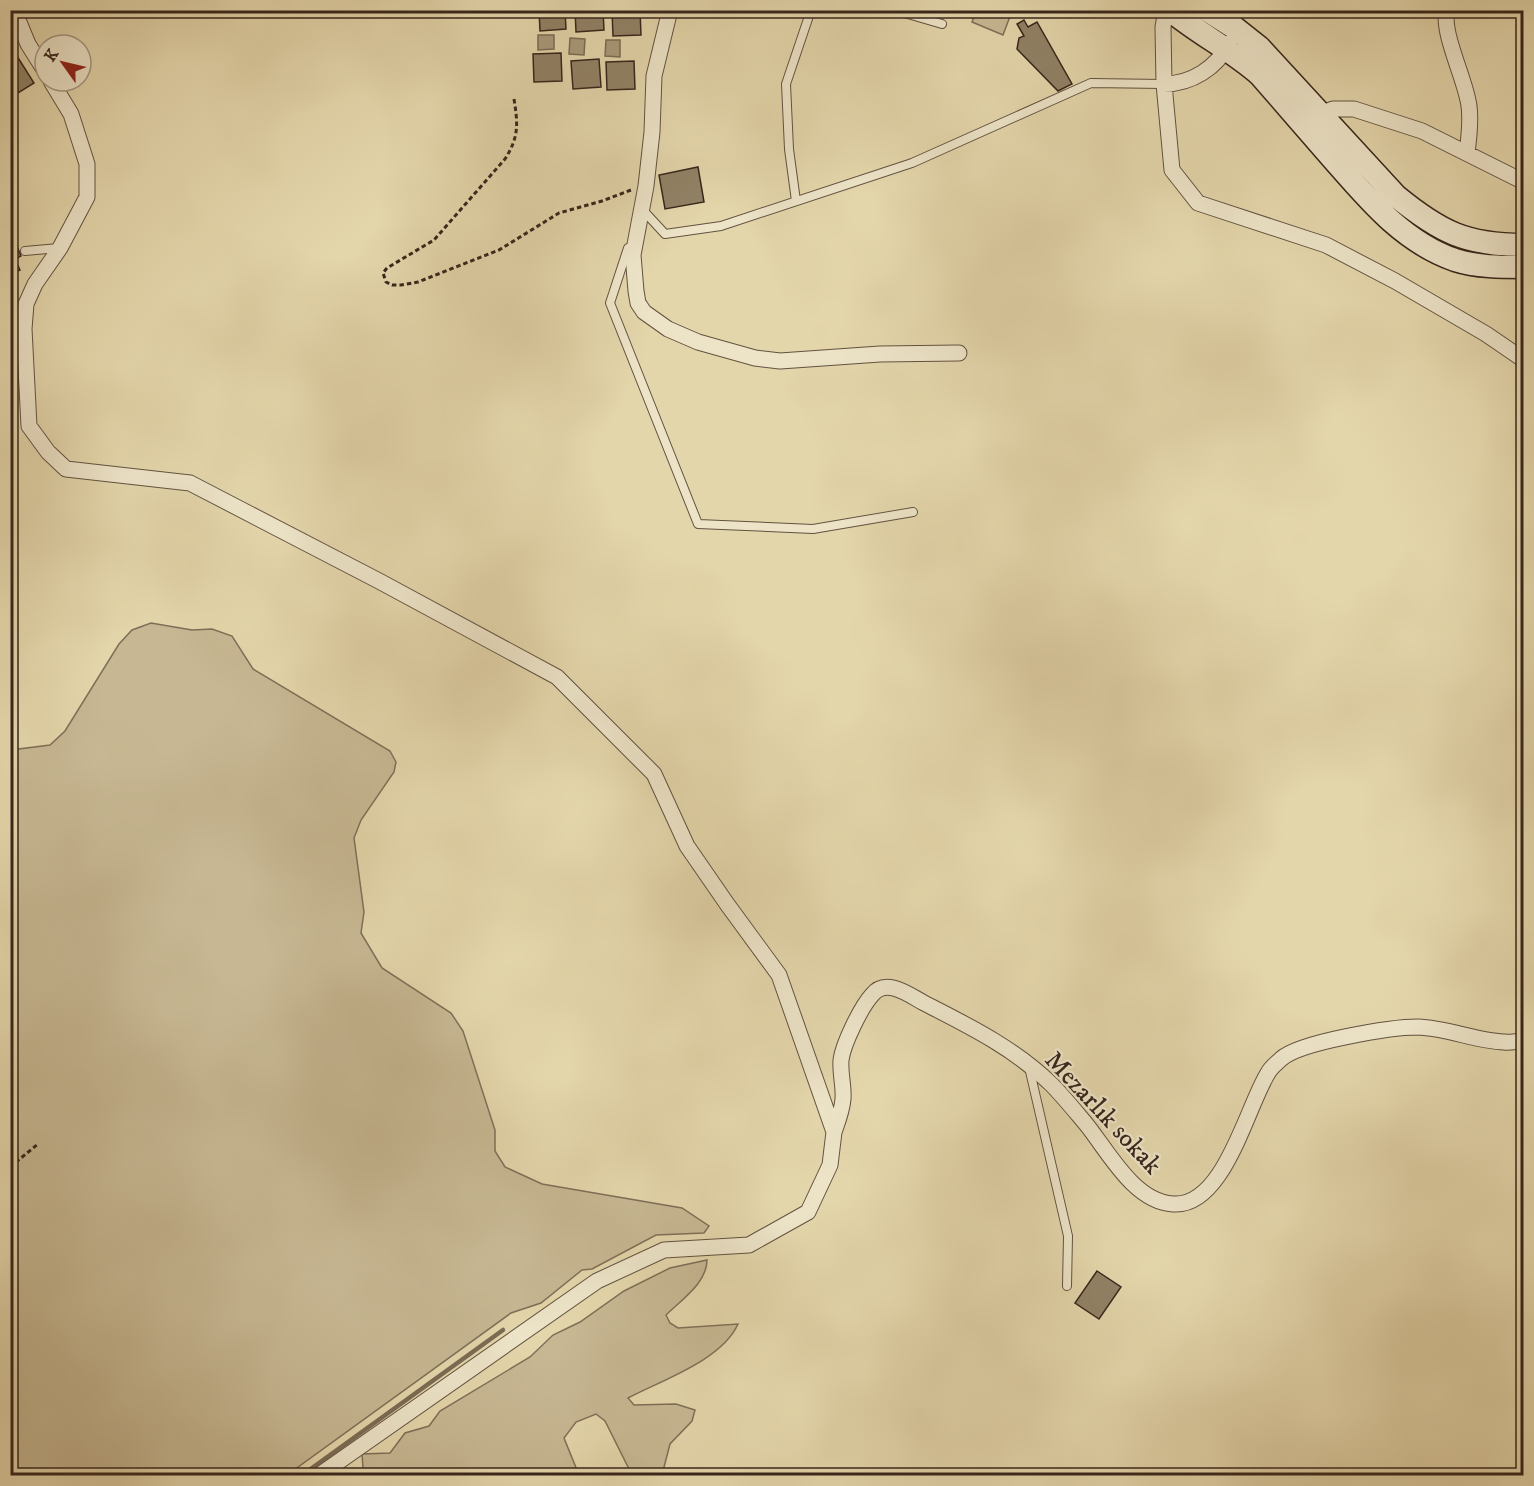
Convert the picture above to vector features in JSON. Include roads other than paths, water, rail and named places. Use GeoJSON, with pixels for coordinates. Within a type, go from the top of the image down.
{"type":"FeatureCollection","features":[{"type":"Feature","properties":{"kind":"street"},"geometry":{"type":"LineString","coordinates":[[670,10],[654,76],[652,132],[646,186],[633,255],[638,303],[644,312],[668,329],[698,342],[755,358],[780,361],[880,354],[958,353]]}},
{"type":"Feature","properties":{"kind":"street"},"geometry":{"type":"LineString","coordinates":[[1524,245],[1484,243],[1467,239],[1427,220],[1396,196],[1260,75],[1168,10],[1163,27],[1164,84],[1172,170],[1198,203],[1326,244],[1486,334],[1524,360]]}},
{"type":"Feature","properties":{"kind":"street"},"geometry":{"type":"LineString","coordinates":[[1207,10],[1235,28],[1272,60],[1311,119],[1380,211],[1419,243],[1457,261],[1494,267],[1524,267]]}},
{"type":"Feature","properties":{"kind":"street"},"geometry":{"type":"LineString","coordinates":[[1447,10],[1445,16],[1450,41],[1470,106],[1467,153]]}},
{"type":"Feature","properties":{"kind":"street"},"geometry":{"type":"LineString","coordinates":[[12,11],[33,52]]}},
{"type":"Feature","properties":{"kind":"street"},"geometry":{"type":"LineString","coordinates":[[1164,84],[1180,84],[1210,67],[1226,51],[1235,28]]}},
{"type":"Feature","properties":{"kind":"street"},"geometry":{"type":"LineString","coordinates":[[58,93],[71,114],[87,164],[87,197],[60,248],[35,284],[26,304],[24,329],[29,426],[48,452],[66,469],[190,483],[556,677],[654,774],[687,846],[779,975],[834,1132],[830,1165],[808,1212],[749,1245],[664,1250],[597,1281],[318,1476]]}},
{"type":"Feature","properties":{"kind":"street"},"geometry":{"type":"LineString","coordinates":[[1311,119],[1333,109],[1354,109],[1422,131],[1524,182]]}},
{"type":"Feature","properties":{"kind":"street","name":"Mezarlık sokak"},"geometry":{"type":"LineString","coordinates":[[834,1132],[841,1114],[842,1058],[846,1040],[870,997],[877,989],[886,987],[897,988],[1006,1048],[1029,1065],[1052,1085],[1122,1173],[1155,1199],[1172,1204],[1188,1203],[1202,1194],[1215,1179],[1244,1130],[1260,1087],[1270,1070],[1284,1056],[1305,1045],[1384,1030],[1417,1027],[1503,1042],[1524,1041]]}},
{"type":"Feature","properties":{"kind":"lane"},"geometry":{"type":"LineString","coordinates":[[796,201],[789,149],[786,84],[811,10]]}},
{"type":"Feature","properties":{"kind":"lane"},"geometry":{"type":"LineString","coordinates":[[894,10],[942,24]]}},
{"type":"Feature","properties":{"kind":"lane"},"geometry":{"type":"LineString","coordinates":[[914,512],[813,529],[698,524],[610,303],[642,208],[665,234],[721,226],[912,163],[1091,83],[1164,84]]}},
{"type":"Feature","properties":{"kind":"lane"},"geometry":{"type":"LineString","coordinates":[[25,251],[60,248]]}},
{"type":"Feature","properties":{"kind":"lane"},"geometry":{"type":"LineString","coordinates":[[1029,1065],[1068,1236],[1067,1286]]}},
{"type":"Feature","properties":{"kind":"waterway"},"geometry":{"type":"LineString","coordinates":[[301,1476],[503,1330]]}}]}
